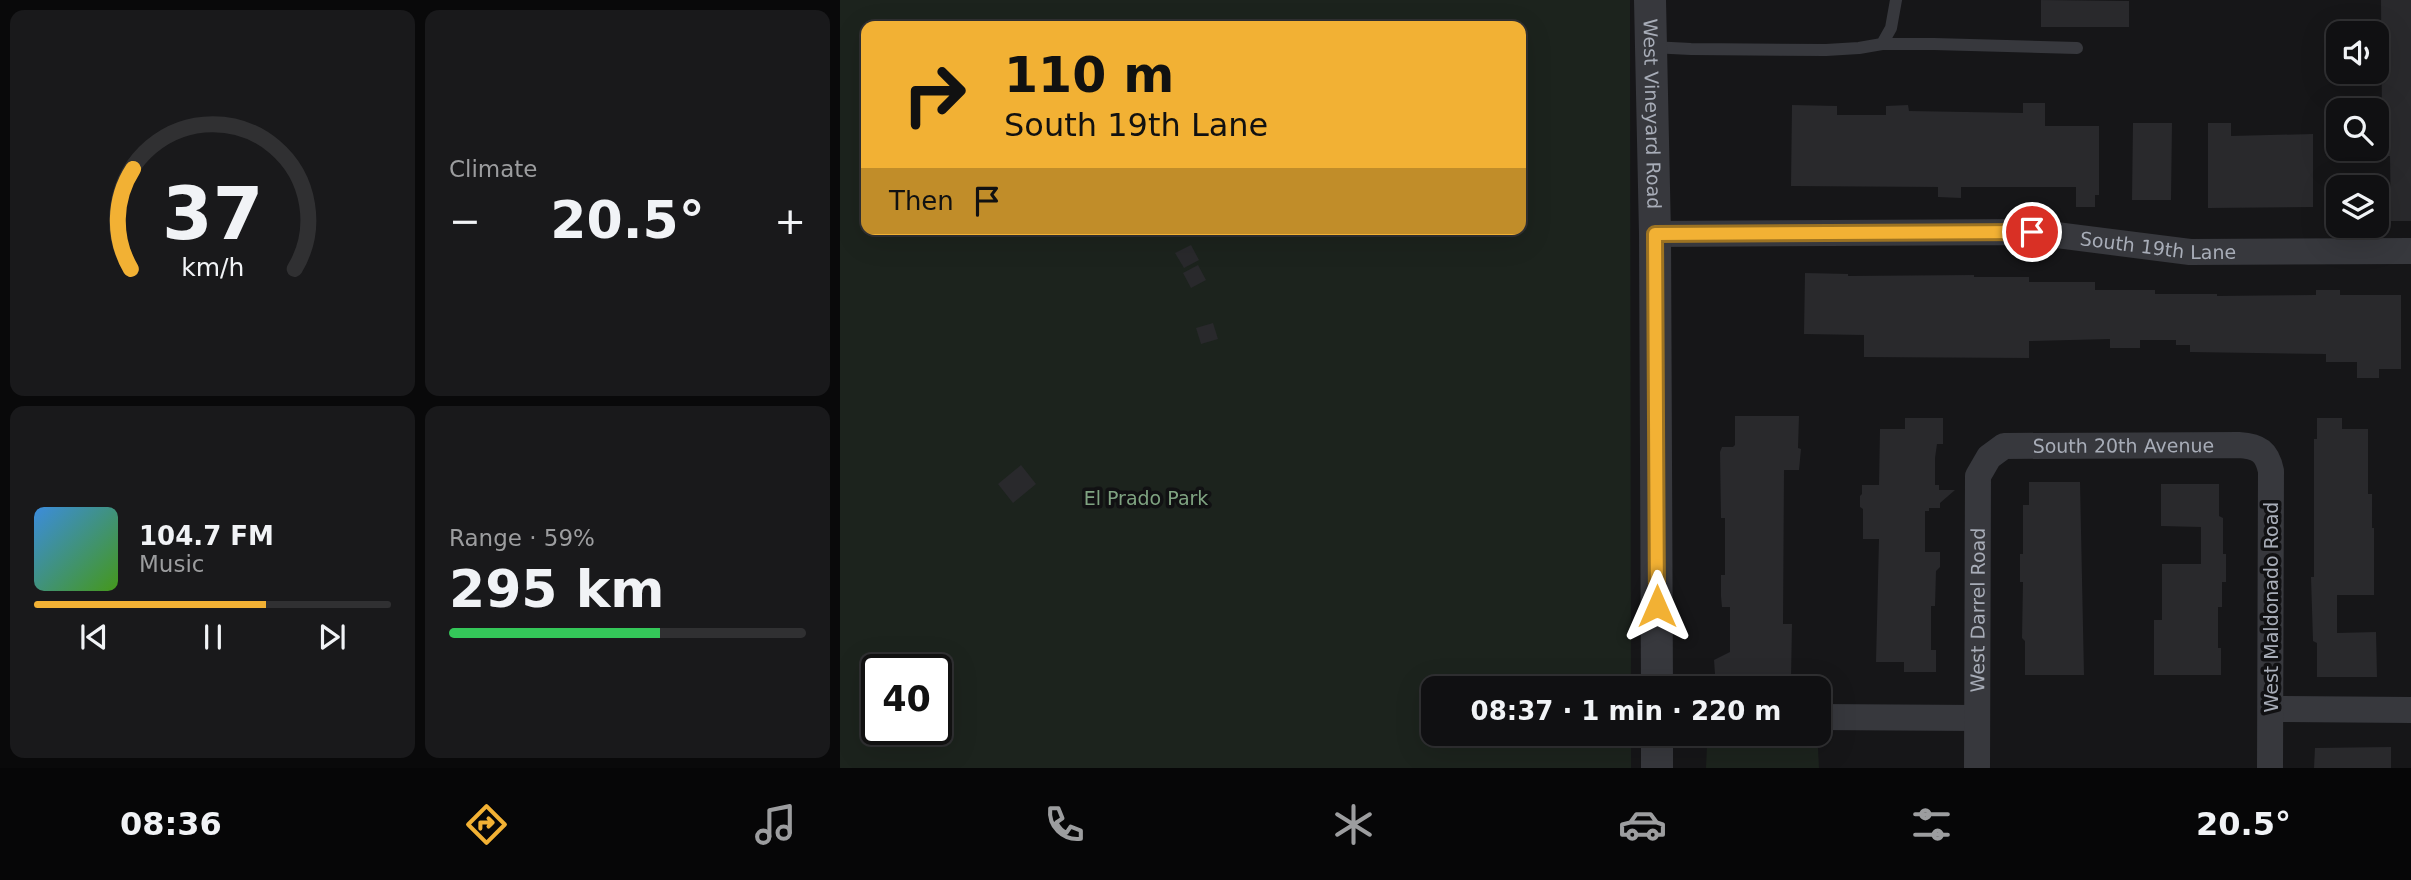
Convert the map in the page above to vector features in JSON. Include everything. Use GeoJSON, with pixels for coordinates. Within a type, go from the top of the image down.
{"type":"FeatureCollection","features":[{"type":"Feature","properties":{"kind":"street","name":"West Vineyard Road"},"geometry":{"type":"LineString","coordinates":[[1650,0],[1655,234],[1657,676]]}},
{"type":"Feature","properties":{"kind":"street","name":"South 19th Lane"},"geometry":{"type":"LineString","coordinates":[[1655,234],[2032,232],[2190,252],[2411,251]]}},
{"type":"Feature","properties":{"kind":"street","name":"South 20th Avenue"},"geometry":{"type":"LineString","coordinates":[[1989,457],[2004,446],[2239,445],[2261,449]]}},
{"type":"Feature","properties":{"kind":"street","name":"West Maldonado Road"},"geometry":{"type":"LineString","coordinates":[[2261,449],[2269,461],[2271,471],[2270,768]]}},
{"type":"Feature","properties":{"kind":"street","name":"West Darrel Road"},"geometry":{"type":"LineString","coordinates":[[1977,768],[1978,476],[1989,457]]}},
{"type":"Feature","properties":{"kind":"street"},"geometry":{"type":"LineString","coordinates":[[2271,709],[2411,710]]}},
{"type":"Feature","properties":{"kind":"street"},"geometry":{"type":"LineString","coordinates":[[1831,717],[1977,718]]}},
{"type":"Feature","properties":{"kind":"street"},"geometry":{"type":"LineString","coordinates":[[1657,746],[1657,768]]}},
{"type":"Feature","properties":{"kind":"lane"},"geometry":{"type":"LineString","coordinates":[[1882,44],[1891,28],[1896,0]]}},
{"type":"Feature","properties":{"kind":"lane"},"geometry":{"type":"LineString","coordinates":[[1651,47],[1826,50],[1882,44],[2077,48]]}},
{"type":"Feature","properties":{"kind":"green space","name":"El Prado Park"},"geometry":{"type":"Polygon","coordinates":[[[840,0],[1630,0],[1631,676],[1421,676],[1421,746],[1631,746],[1631,768],[840,768],[840,0]]]}},
{"type":"Feature","properties":{"kind":"green space"},"geometry":{"type":"Polygon","coordinates":[[[1707,746],[1818,748],[1819,768],[1706,768],[1707,746]]]}},
{"type":"Feature","properties":{"kind":"building"},"geometry":{"type":"Polygon","coordinates":[[[2041,0],[2129,1],[2129,27],[2041,27],[2041,0]]]}},
{"type":"Feature","properties":{"kind":"building"},"geometry":{"type":"Polygon","coordinates":[[[2381,0],[2411,0],[2411,221],[2391,221],[2389,98],[2382,98],[2382,84],[2389,84],[2389,21],[2381,21],[2381,0]]]}},
{"type":"Feature","properties":{"kind":"building"},"geometry":{"type":"Polygon","coordinates":[[[2023,103],[2045,103],[2045,126],[2099,126],[2099,195],[2095,195],[2095,207],[2076,207],[2076,187],[1961,187],[1961,198],[1938,197],[1938,187],[1791,186],[1792,105],[1837,106],[1837,115],[1886,115],[1886,106],[1908,105],[1909,111],[2023,113],[2023,103]]]}},
{"type":"Feature","properties":{"kind":"building"},"geometry":{"type":"Polygon","coordinates":[[[2133,123],[2172,123],[2171,200],[2132,200],[2133,123]]]}},
{"type":"Feature","properties":{"kind":"building"},"geometry":{"type":"Polygon","coordinates":[[[2208,123],[2231,123],[2231,136],[2313,134],[2313,207],[2208,208],[2208,123]]]}},
{"type":"Feature","properties":{"kind":"building"},"geometry":{"type":"Polygon","coordinates":[[[1191,245],[1199,260],[1184,268],[1175,253],[1191,245]]]}},
{"type":"Feature","properties":{"kind":"building"},"geometry":{"type":"Polygon","coordinates":[[[1198,265],[1206,280],[1191,288],[1183,273],[1198,265]]]}},
{"type":"Feature","properties":{"kind":"building"},"geometry":{"type":"Polygon","coordinates":[[[1805,273],[1848,276],[2029,277],[2029,282],[2095,282],[2095,290],[2155,290],[2155,294],[2316,295],[2316,290],[2340,290],[2340,295],[2401,295],[2401,369],[2379,369],[2379,378],[2357,378],[2357,362],[2326,362],[2326,354],[2190,352],[2190,345],[2176,345],[2176,340],[2140,340],[2140,348],[2110,348],[2110,339],[2029,341],[2029,358],[1864,357],[1864,335],[1804,334],[1805,273]]]}},
{"type":"Feature","properties":{"kind":"building"},"geometry":{"type":"Polygon","coordinates":[[[1213,323],[1218,339],[1201,344],[1196,328],[1213,323]]]}},
{"type":"Feature","properties":{"kind":"building"},"geometry":{"type":"Polygon","coordinates":[[[1735,416],[1799,416],[1799,470],[1784,470],[1783,624],[1792,624],[1791,676],[1715,674],[1714,660],[1730,652],[1730,607],[1722,607],[1721,596],[1721,575],[1725,575],[1725,518],[1721,518],[1720,452],[1722,447],[1735,445],[1735,416]]]}},
{"type":"Feature","properties":{"kind":"building"},"geometry":{"type":"Polygon","coordinates":[[[1905,418],[1943,418],[1943,444],[1937,444],[1935,458],[1935,485],[1939,485],[1939,490],[1955,490],[1940,503],[1940,508],[1929,508],[1929,511],[1925,511],[1925,552],[1940,552],[1940,567],[1936,571],[1935,606],[1931,606],[1931,650],[1936,650],[1936,672],[1904,672],[1904,662],[1876,662],[1879,539],[1863,539],[1860,496],[1862,485],[1879,485],[1880,429],[1905,429],[1905,418]]]}},
{"type":"Feature","properties":{"kind":"building"},"geometry":{"type":"Polygon","coordinates":[[[2317,418],[2342,418],[2342,429],[2368,429],[2368,494],[2372,494],[2374,528],[2374,595],[2337,595],[2337,633],[2376,632],[2377,677],[2317,677],[2311,577],[2314,577],[2314,439],[2317,439],[2317,418]]]}},
{"type":"Feature","properties":{"kind":"building"},"geometry":{"type":"Polygon","coordinates":[[[1021,465],[1036,484],[1013,503],[998,484],[1021,465]]]}},
{"type":"Feature","properties":{"kind":"building"},"geometry":{"type":"Polygon","coordinates":[[[2029,482],[2080,482],[2084,675],[2025,675],[2020,554],[2023,554],[2023,505],[2029,505],[2029,482]]]}},
{"type":"Feature","properties":{"kind":"building"},"geometry":{"type":"Polygon","coordinates":[[[2161,484],[2219,484],[2219,516],[2223,518],[2223,554],[2226,554],[2226,582],[2222,582],[2222,607],[2218,607],[2221,675],[2154,675],[2154,620],[2162,620],[2162,564],[2201,564],[2201,527],[2161,526],[2161,484]]]}},
{"type":"Feature","properties":{"kind":"building"},"geometry":{"type":"Polygon","coordinates":[[[2391,747],[2391,768],[2314,768],[2315,748],[2391,747]]]}},
{"type":"Feature","properties":{"kind":"route"},"geometry":{"type":"LineString","coordinates":[[1657,606],[1655,234],[2032,232]]}}]}
